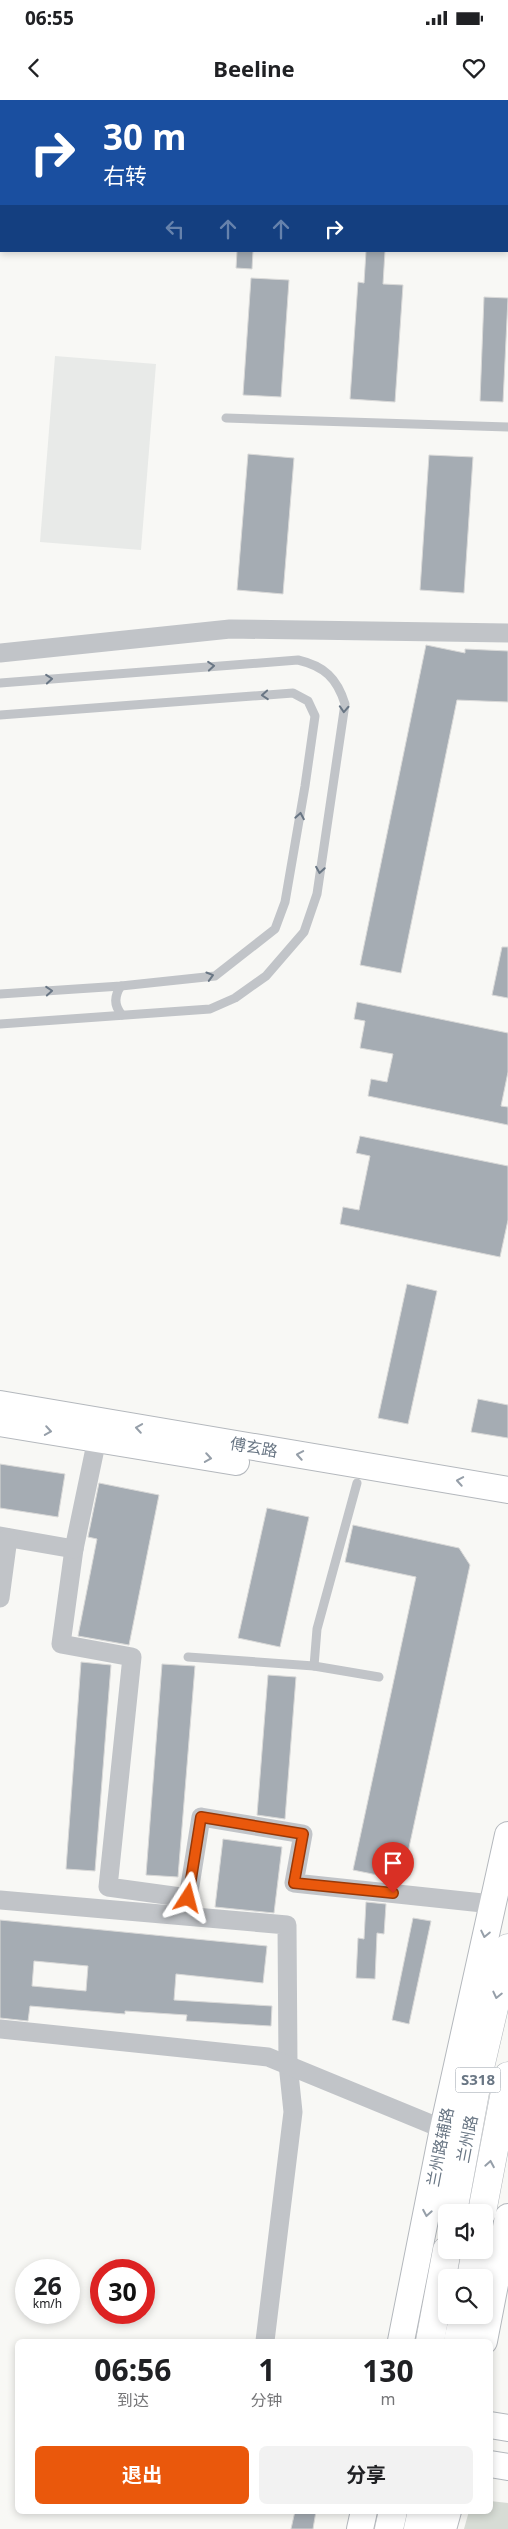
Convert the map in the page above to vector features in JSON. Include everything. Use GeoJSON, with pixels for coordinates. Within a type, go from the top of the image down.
{"type":"FeatureCollection","features":[{"type":"Feature","properties":{"kind":"main road","name":"兰州路"},"geometry":{"type":"LineString","coordinates":[[455,2204],[478,2076],[508,1948]]}},
{"type":"Feature","properties":{"kind":"main road","name":"兰州路"},"geometry":{"type":"LineString","coordinates":[[484,2204],[508,2076]]}},
{"type":"Feature","properties":{"kind":"main road"},"geometry":{"type":"LineString","coordinates":[[430,2339],[445,2259]]}},
{"type":"Feature","properties":{"kind":"main road"},"geometry":{"type":"LineString","coordinates":[[458,2339],[462,2324]]}},
{"type":"Feature","properties":{"kind":"main road"},"geometry":{"type":"LineString","coordinates":[[389,2529],[392,2514]]}},
{"type":"Feature","properties":{"kind":"main road"},"geometry":{"type":"LineString","coordinates":[[418,2529],[421,2514]]}},
{"type":"Feature","properties":{"kind":"street"},"geometry":{"type":"LineString","coordinates":[[0,653],[230,629],[508,633]]}},
{"type":"Feature","properties":{"kind":"street","name":"傅玄路"},"geometry":{"type":"LineString","coordinates":[[0,1404],[508,1490]]}},
{"type":"Feature","properties":{"kind":"street","name":"傅玄路"},"geometry":{"type":"LineString","coordinates":[[0,1423],[508,1508]]}},
{"type":"Feature","properties":{"kind":"street"},"geometry":{"type":"LineString","coordinates":[[97,1439],[74,1549],[61,1644],[132,1657],[108,1887],[188,1898],[201,1817],[303,1834],[294,1883],[492,1904]]}},
{"type":"Feature","properties":{"kind":"street"},"geometry":{"type":"LineString","coordinates":[[0,1598],[4,1537],[74,1549]]}},
{"type":"Feature","properties":{"kind":"street","name":"兰州路辅路"},"geometry":{"type":"LineString","coordinates":[[401,2339],[443,2129],[508,1835]]}},
{"type":"Feature","properties":{"kind":"street"},"geometry":{"type":"LineString","coordinates":[[0,1900],[287,1926],[288,2064],[293,2112],[265,2339]]}},
{"type":"Feature","properties":{"kind":"street"},"geometry":{"type":"LineString","coordinates":[[0,2029],[268,2057],[443,2129]]}},
{"type":"Feature","properties":{"kind":"street"},"geometry":{"type":"LineString","coordinates":[[484,2339],[508,2217]]}},
{"type":"Feature","properties":{"kind":"street"},"geometry":{"type":"LineString","coordinates":[[493,2426],[508,2428]]}},
{"type":"Feature","properties":{"kind":"street"},"geometry":{"type":"LineString","coordinates":[[493,2464],[508,2467]]}},
{"type":"Feature","properties":{"kind":"street"},"geometry":{"type":"LineString","coordinates":[[360,2529],[363,2514]]}},
{"type":"Feature","properties":{"kind":"street"},"geometry":{"type":"LineString","coordinates":[[444,2529],[447,2514]]}},
{"type":"Feature","properties":{"kind":"lane"},"geometry":{"type":"LineString","coordinates":[[226,418],[508,427]]}},
{"type":"Feature","properties":{"kind":"lane"},"geometry":{"type":"LineString","coordinates":[[0,683],[298,660],[315,664],[330,674],[340,688],[345,704],[317,894],[304,932],[266,976],[235,998],[210,1009],[0,1024]]}},
{"type":"Feature","properties":{"kind":"lane"},"geometry":{"type":"LineString","coordinates":[[0,715],[293,693],[308,701],[315,716],[286,902],[275,928],[215,976],[121,986],[0,994]]}},
{"type":"Feature","properties":{"kind":"lane"},"geometry":{"type":"LineString","coordinates":[[121,986],[117,992],[115,1004],[122,1016]]}},
{"type":"Feature","properties":{"kind":"lane"},"geometry":{"type":"LineString","coordinates":[[314,1666],[317,1629],[357,1482]]}},
{"type":"Feature","properties":{"kind":"lane"},"geometry":{"type":"LineString","coordinates":[[188,1657],[314,1666],[378,1677]]}},
{"type":"Feature","properties":{"kind":"shaded area"},"geometry":{"type":"Polygon","coordinates":[[[55,356],[156,364],[141,550],[40,542],[55,356]]]}},
{"type":"Feature","properties":{"kind":"shaded area"},"geometry":{"type":"Polygon","coordinates":[[[493,2501],[508,2503],[508,2529],[464,2529],[468,2514],[493,2514],[493,2501]]]}},
{"type":"Feature","properties":{"kind":"building"},"geometry":{"type":"Polygon","coordinates":[[[237,252],[253,252],[252,269],[236,268],[237,252]]]}},
{"type":"Feature","properties":{"kind":"building"},"geometry":{"type":"Polygon","coordinates":[[[366,252],[385,252],[383,284],[403,285],[395,402],[350,399],[358,282],[364,283],[366,252]]]}},
{"type":"Feature","properties":{"kind":"building"},"geometry":{"type":"Polygon","coordinates":[[[251,278],[289,280],[281,397],[243,395],[251,278]]]}},
{"type":"Feature","properties":{"kind":"building"},"geometry":{"type":"Polygon","coordinates":[[[484,297],[508,298],[503,402],[480,401],[484,297]]]}},
{"type":"Feature","properties":{"kind":"building"},"geometry":{"type":"Polygon","coordinates":[[[248,454],[294,458],[283,594],[237,590],[248,454]]]}},
{"type":"Feature","properties":{"kind":"building"},"geometry":{"type":"Polygon","coordinates":[[[429,455],[473,457],[464,593],[420,590],[429,455]]]}},
{"type":"Feature","properties":{"kind":"building"},"geometry":{"type":"Polygon","coordinates":[[[426,645],[465,653],[465,649],[508,651],[508,702],[457,700],[401,973],[360,965],[426,645]]]}},
{"type":"Feature","properties":{"kind":"building"},"geometry":{"type":"Polygon","coordinates":[[[502,947],[508,947],[508,998],[492,995],[502,947]]]}},
{"type":"Feature","properties":{"kind":"building"},"geometry":{"type":"Polygon","coordinates":[[[357,1002],[508,1033],[508,1072],[501,1106],[508,1107],[508,1125],[368,1096],[371,1079],[387,1082],[393,1054],[360,1048],[365,1021],[354,1019],[357,1002]]]}},
{"type":"Feature","properties":{"kind":"building"},"geometry":{"type":"Polygon","coordinates":[[[360,1136],[508,1166],[508,1220],[500,1257],[340,1224],[343,1207],[359,1210],[370,1156],[356,1153],[360,1136]]]}},
{"type":"Feature","properties":{"kind":"building"},"geometry":{"type":"Polygon","coordinates":[[[407,1284],[437,1291],[408,1424],[378,1418],[407,1284]]]}},
{"type":"Feature","properties":{"kind":"building"},"geometry":{"type":"Polygon","coordinates":[[[478,1399],[508,1405],[508,1438],[471,1432],[478,1399]]]}},
{"type":"Feature","properties":{"kind":"building"},"geometry":{"type":"Polygon","coordinates":[[[0,1464],[65,1474],[58,1517],[0,1508],[0,1464]]]}},
{"type":"Feature","properties":{"kind":"building"},"geometry":{"type":"Polygon","coordinates":[[[99,1483],[159,1495],[129,1645],[78,1636],[97,1539],[88,1537],[99,1483]]]}},
{"type":"Feature","properties":{"kind":"building"},"geometry":{"type":"Polygon","coordinates":[[[267,1508],[309,1517],[280,1647],[238,1638],[267,1508]]]}},
{"type":"Feature","properties":{"kind":"building"},"geometry":{"type":"Polygon","coordinates":[[[353,1525],[459,1548],[470,1565],[402,1880],[353,1870],[416,1577],[345,1562],[353,1525]]]}},
{"type":"Feature","properties":{"kind":"building"},"geometry":{"type":"Polygon","coordinates":[[[81,1662],[111,1665],[95,1871],[66,1869],[81,1662]]]}},
{"type":"Feature","properties":{"kind":"building"},"geometry":{"type":"Polygon","coordinates":[[[162,1664],[195,1666],[178,1877],[146,1875],[162,1664]]]}},
{"type":"Feature","properties":{"kind":"building"},"geometry":{"type":"Polygon","coordinates":[[[268,1675],[296,1677],[285,1819],[257,1815],[268,1675]]]}},
{"type":"Feature","properties":{"kind":"building"},"geometry":{"type":"Polygon","coordinates":[[[223,1839],[282,1847],[274,1913],[215,1907],[223,1839]]]}},
{"type":"Feature","properties":{"kind":"building"},"geometry":{"type":"Polygon","coordinates":[[[366,1902],[386,1904],[384,1934],[377,1933],[375,1979],[356,1978],[358,1938],[364,1939],[366,1902]]]}},
{"type":"Feature","properties":{"kind":"building"},"geometry":{"type":"Polygon","coordinates":[[[413,1918],[431,1921],[409,2024],[392,2020],[413,1918]]]}},
{"type":"Feature","properties":{"kind":"building"},"geometry":{"type":"Polygon","coordinates":[[[0,1920],[267,1946],[263,1983],[176,1974],[174,2000],[272,2006],[271,2026],[186,2021],[187,2015],[125,2011],[125,2014],[30,2006],[28,2021],[0,2018],[0,1920]],[[34,1961],[32,1986],[86,1991],[88,1966],[34,1961]]]}},
{"type":"Feature","properties":{"kind":"building"},"geometry":{"type":"Polygon","coordinates":[[[294,2514],[316,2514],[313,2529],[291,2529],[294,2514]]]}},
{"type":"Feature","properties":{"kind":"route"},"geometry":{"type":"LineString","coordinates":[[188,1898],[201,1817],[303,1834],[294,1883],[393,1893]]}}]}
